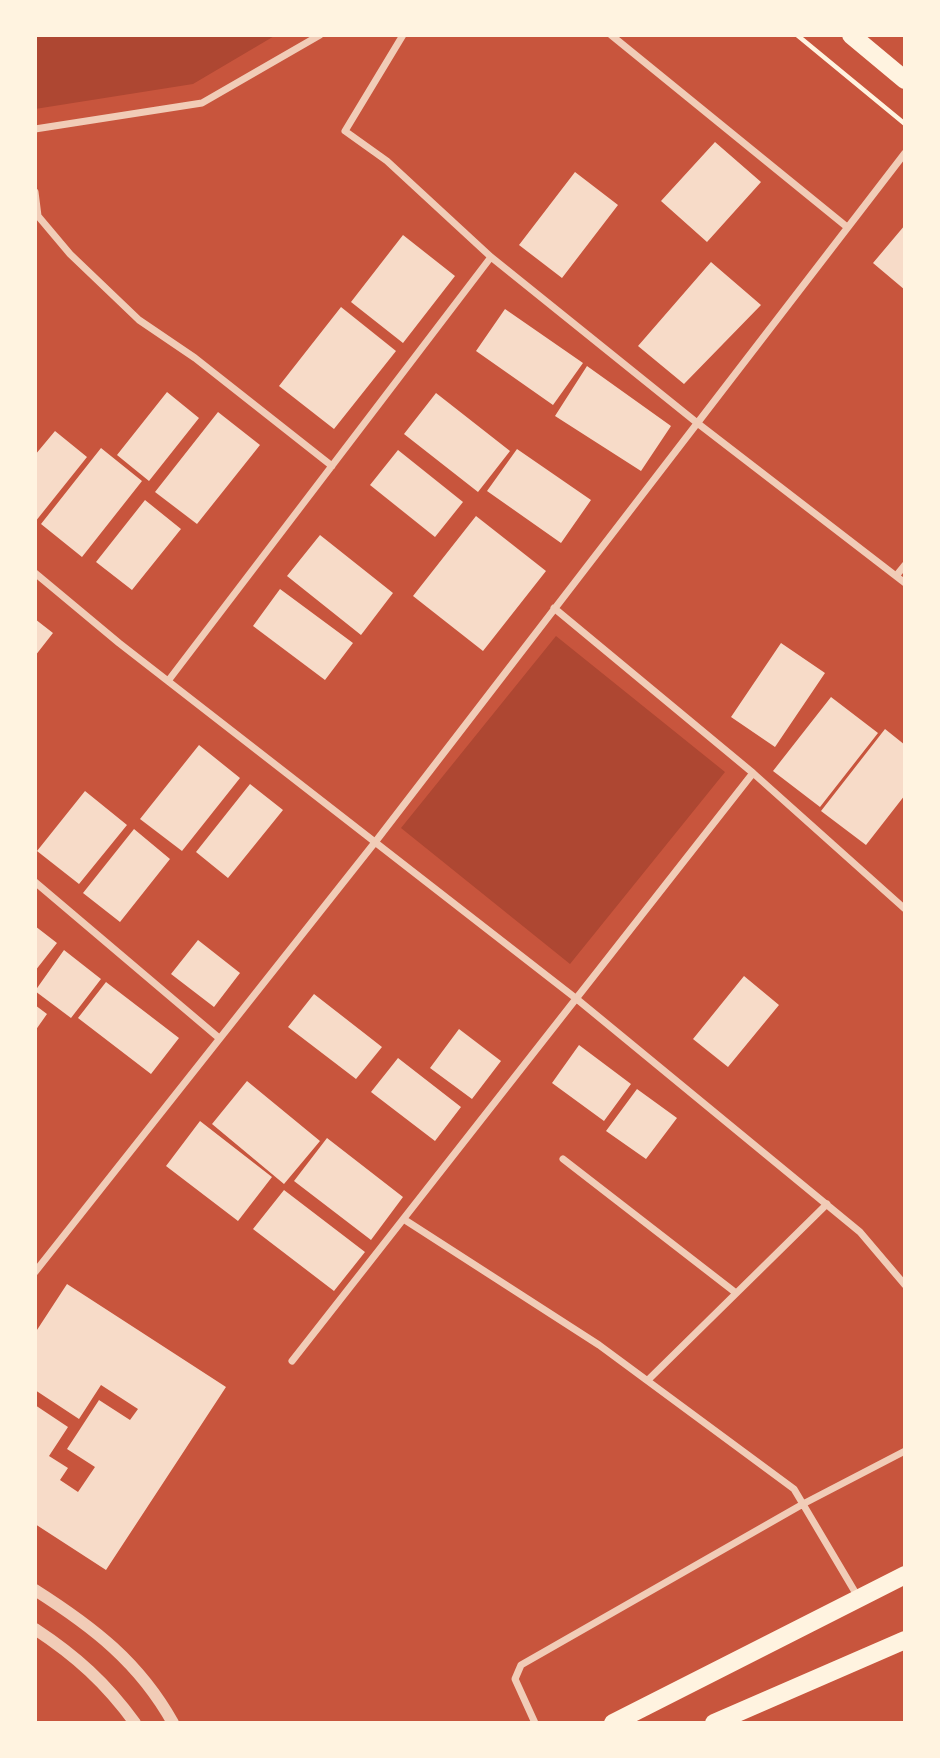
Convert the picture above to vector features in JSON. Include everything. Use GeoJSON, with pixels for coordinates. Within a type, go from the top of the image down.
{"type":"FeatureCollection","features":[{"type":"Feature","properties":{"kind":"main road"},"geometry":{"type":"LineString","coordinates":[[851,35],[905,80]]}},
{"type":"Feature","properties":{"kind":"main road"},"geometry":{"type":"LineString","coordinates":[[613,1723],[860,1601],[905,1575]]}},
{"type":"Feature","properties":{"kind":"main road"},"geometry":{"type":"LineString","coordinates":[[714,1723],[901,1647]]}},
{"type":"Feature","properties":{"kind":"street"},"geometry":{"type":"LineString","coordinates":[[35,129],[201,103],[320,35]]}},
{"type":"Feature","properties":{"kind":"street"},"geometry":{"type":"LineString","coordinates":[[402,35],[345,131],[387,162],[491,257],[696,422],[905,583]]}},
{"type":"Feature","properties":{"kind":"street"},"geometry":{"type":"LineString","coordinates":[[611,35],[847,227]]}},
{"type":"Feature","properties":{"kind":"street"},"geometry":{"type":"LineString","coordinates":[[35,1272],[376,841],[905,153]]}},
{"type":"Feature","properties":{"kind":"street"},"geometry":{"type":"LineString","coordinates":[[35,192],[38,216],[70,254],[139,320],[195,358],[332,466]]}},
{"type":"Feature","properties":{"kind":"street"},"geometry":{"type":"LineString","coordinates":[[168,681],[491,257]]}},
{"type":"Feature","properties":{"kind":"street"},"geometry":{"type":"LineString","coordinates":[[896,576],[905,565]]}},
{"type":"Feature","properties":{"kind":"street"},"geometry":{"type":"LineString","coordinates":[[35,573],[168,681],[578,1000],[860,1232],[905,1285]]}},
{"type":"Feature","properties":{"kind":"street"},"geometry":{"type":"LineString","coordinates":[[554,608],[754,773],[905,909]]}},
{"type":"Feature","properties":{"kind":"street"},"geometry":{"type":"LineString","coordinates":[[292,1361],[754,773]]}},
{"type":"Feature","properties":{"kind":"street"},"geometry":{"type":"LineString","coordinates":[[35,881],[219,1038]]}},
{"type":"Feature","properties":{"kind":"street"},"geometry":{"type":"LineString","coordinates":[[563,1159],[736,1293]]}},
{"type":"Feature","properties":{"kind":"street"},"geometry":{"type":"LineString","coordinates":[[648,1380],[827,1204]]}},
{"type":"Feature","properties":{"kind":"street"},"geometry":{"type":"LineString","coordinates":[[405,1220],[599,1345],[794,1489],[860,1601]]}},
{"type":"Feature","properties":{"kind":"street"},"geometry":{"type":"LineString","coordinates":[[535,1723],[516,1679],[521,1665],[803,1503],[905,1451]]}},
{"type":"Feature","properties":{"kind":"street"},"geometry":{"type":"LineString","coordinates":[[35,1590],[89,1625],[128,1660],[162,1702],[173,1723]]}},
{"type":"Feature","properties":{"kind":"street"},"geometry":{"type":"LineString","coordinates":[[35,1629],[65,1648],[110,1688],[135,1723]]}},
{"type":"Feature","properties":{"kind":"path"},"geometry":{"type":"LineString","coordinates":[[797,35],[905,124]]}},
{"type":"Feature","properties":{"kind":"shaded area"},"geometry":{"type":"Polygon","coordinates":[[[35,35],[276,35],[193,84],[35,109],[35,35]]]}},
{"type":"Feature","properties":{"kind":"shaded area"},"geometry":{"type":"Polygon","coordinates":[[[556,636],[725,772],[570,964],[401,828],[556,636]]]}},
{"type":"Feature","properties":{"kind":"building"},"geometry":{"type":"Polygon","coordinates":[[[715,142],[761,182],[707,242],[661,201],[715,142]]]}},
{"type":"Feature","properties":{"kind":"building"},"geometry":{"type":"Polygon","coordinates":[[[575,172],[618,205],[562,278],[519,245],[575,172]]]}},
{"type":"Feature","properties":{"kind":"building"},"geometry":{"type":"Polygon","coordinates":[[[905,225],[905,290],[873,263],[905,225]]]}},
{"type":"Feature","properties":{"kind":"building"},"geometry":{"type":"Polygon","coordinates":[[[403,235],[455,276],[403,343],[351,302],[403,235]]]}},
{"type":"Feature","properties":{"kind":"building"},"geometry":{"type":"Polygon","coordinates":[[[711,262],[761,305],[684,384],[638,346],[711,262]]]}},
{"type":"Feature","properties":{"kind":"building"},"geometry":{"type":"Polygon","coordinates":[[[341,307],[396,351],[334,429],[279,386],[341,307]]]}},
{"type":"Feature","properties":{"kind":"building"},"geometry":{"type":"Polygon","coordinates":[[[505,309],[583,363],[553,405],[476,351],[505,309]]]}},
{"type":"Feature","properties":{"kind":"building"},"geometry":{"type":"Polygon","coordinates":[[[587,366],[671,426],[641,471],[555,416],[587,366]]]}},
{"type":"Feature","properties":{"kind":"building"},"geometry":{"type":"Polygon","coordinates":[[[167,392],[199,418],[149,481],[117,455],[167,392]]]}},
{"type":"Feature","properties":{"kind":"building"},"geometry":{"type":"Polygon","coordinates":[[[436,393],[510,451],[478,492],[404,434],[436,393]]]}},
{"type":"Feature","properties":{"kind":"building"},"geometry":{"type":"Polygon","coordinates":[[[218,412],[260,445],[197,524],[155,492],[218,412]]]}},
{"type":"Feature","properties":{"kind":"building"},"geometry":{"type":"Polygon","coordinates":[[[55,431],[87,457],[35,522],[35,455],[55,431]]]}},
{"type":"Feature","properties":{"kind":"building"},"geometry":{"type":"Polygon","coordinates":[[[101,448],[142,481],[82,557],[41,524],[101,448]]]}},
{"type":"Feature","properties":{"kind":"building"},"geometry":{"type":"Polygon","coordinates":[[[517,449],[591,500],[561,543],[487,491],[517,449]]]}},
{"type":"Feature","properties":{"kind":"building"},"geometry":{"type":"Polygon","coordinates":[[[398,450],[463,502],[435,537],[370,485],[398,450]]]}},
{"type":"Feature","properties":{"kind":"building"},"geometry":{"type":"Polygon","coordinates":[[[145,500],[181,529],[132,590],[96,562],[145,500]]]}},
{"type":"Feature","properties":{"kind":"building"},"geometry":{"type":"Polygon","coordinates":[[[476,516],[546,571],[483,651],[413,596],[476,516]]]}},
{"type":"Feature","properties":{"kind":"building"},"geometry":{"type":"Polygon","coordinates":[[[320,535],[393,593],[361,635],[287,576],[320,535]]]}},
{"type":"Feature","properties":{"kind":"building"},"geometry":{"type":"Polygon","coordinates":[[[280,589],[353,643],[325,680],[253,626],[280,589]]]}},
{"type":"Feature","properties":{"kind":"building"},"geometry":{"type":"Polygon","coordinates":[[[35,619],[53,633],[35,656],[35,619]]]}},
{"type":"Feature","properties":{"kind":"building"},"geometry":{"type":"Polygon","coordinates":[[[781,643],[825,673],[775,747],[731,717],[781,643]]]}},
{"type":"Feature","properties":{"kind":"building"},"geometry":{"type":"Polygon","coordinates":[[[831,697],[878,733],[820,807],[773,771],[831,697]]]}},
{"type":"Feature","properties":{"kind":"building"},"geometry":{"type":"Polygon","coordinates":[[[885,729],[905,745],[905,795],[866,845],[821,811],[885,729]]]}},
{"type":"Feature","properties":{"kind":"building"},"geometry":{"type":"Polygon","coordinates":[[[199,745],[240,778],[182,851],[140,819],[199,745]]]}},
{"type":"Feature","properties":{"kind":"building"},"geometry":{"type":"Polygon","coordinates":[[[250,784],[283,810],[228,878],[196,852],[250,784]]]}},
{"type":"Feature","properties":{"kind":"building"},"geometry":{"type":"Polygon","coordinates":[[[85,791],[127,825],[79,884],[37,851],[85,791]]]}},
{"type":"Feature","properties":{"kind":"building"},"geometry":{"type":"Polygon","coordinates":[[[134,829],[170,859],[120,922],[83,893],[134,829]]]}},
{"type":"Feature","properties":{"kind":"building"},"geometry":{"type":"Polygon","coordinates":[[[35,926],[57,943],[35,971],[35,926]]]}},
{"type":"Feature","properties":{"kind":"building"},"geometry":{"type":"Polygon","coordinates":[[[198,940],[240,973],[214,1007],[171,974],[198,940]]]}},
{"type":"Feature","properties":{"kind":"building"},"geometry":{"type":"Polygon","coordinates":[[[64,950],[101,979],[71,1018],[35,991],[64,950]]]}},
{"type":"Feature","properties":{"kind":"building"},"geometry":{"type":"Polygon","coordinates":[[[744,976],[779,1005],[728,1067],[693,1039],[744,976]]]}},
{"type":"Feature","properties":{"kind":"building"},"geometry":{"type":"Polygon","coordinates":[[[106,982],[179,1038],[151,1074],[78,1018],[106,982]]]}},
{"type":"Feature","properties":{"kind":"building"},"geometry":{"type":"Polygon","coordinates":[[[314,994],[382,1047],[356,1079],[288,1027],[314,994]]]}},
{"type":"Feature","properties":{"kind":"building"},"geometry":{"type":"Polygon","coordinates":[[[35,1005],[47,1014],[35,1031],[35,1005]]]}},
{"type":"Feature","properties":{"kind":"building"},"geometry":{"type":"Polygon","coordinates":[[[459,1029],[501,1061],[472,1099],[430,1068],[459,1029]]]}},
{"type":"Feature","properties":{"kind":"building"},"geometry":{"type":"Polygon","coordinates":[[[579,1045],[631,1084],[604,1121],[552,1083],[579,1045]]]}},
{"type":"Feature","properties":{"kind":"building"},"geometry":{"type":"Polygon","coordinates":[[[398,1058],[461,1107],[435,1141],[371,1092],[398,1058]]]}},
{"type":"Feature","properties":{"kind":"building"},"geometry":{"type":"Polygon","coordinates":[[[247,1081],[320,1141],[284,1184],[212,1124],[247,1081]]]}},
{"type":"Feature","properties":{"kind":"building"},"geometry":{"type":"Polygon","coordinates":[[[637,1089],[677,1118],[646,1159],[606,1131],[637,1089]]]}},
{"type":"Feature","properties":{"kind":"building"},"geometry":{"type":"Polygon","coordinates":[[[200,1121],[272,1177],[238,1221],[166,1166],[200,1121]]]}},
{"type":"Feature","properties":{"kind":"building"},"geometry":{"type":"Polygon","coordinates":[[[327,1138],[403,1197],[371,1240],[294,1181],[327,1138]]]}},
{"type":"Feature","properties":{"kind":"building"},"geometry":{"type":"Polygon","coordinates":[[[284,1190],[365,1252],[334,1291],[253,1229],[284,1190]]]}},
{"type":"Feature","properties":{"kind":"building"},"geometry":{"type":"Polygon","coordinates":[[[67,1284],[226,1387],[106,1570],[35,1524],[35,1405],[68,1427],[49,1456],[68,1468],[60,1480],[78,1492],[95,1467],[67,1449],[99,1400],[130,1420],[138,1409],[101,1385],[79,1419],[35,1390],[35,1333],[67,1284]]]}}]}
